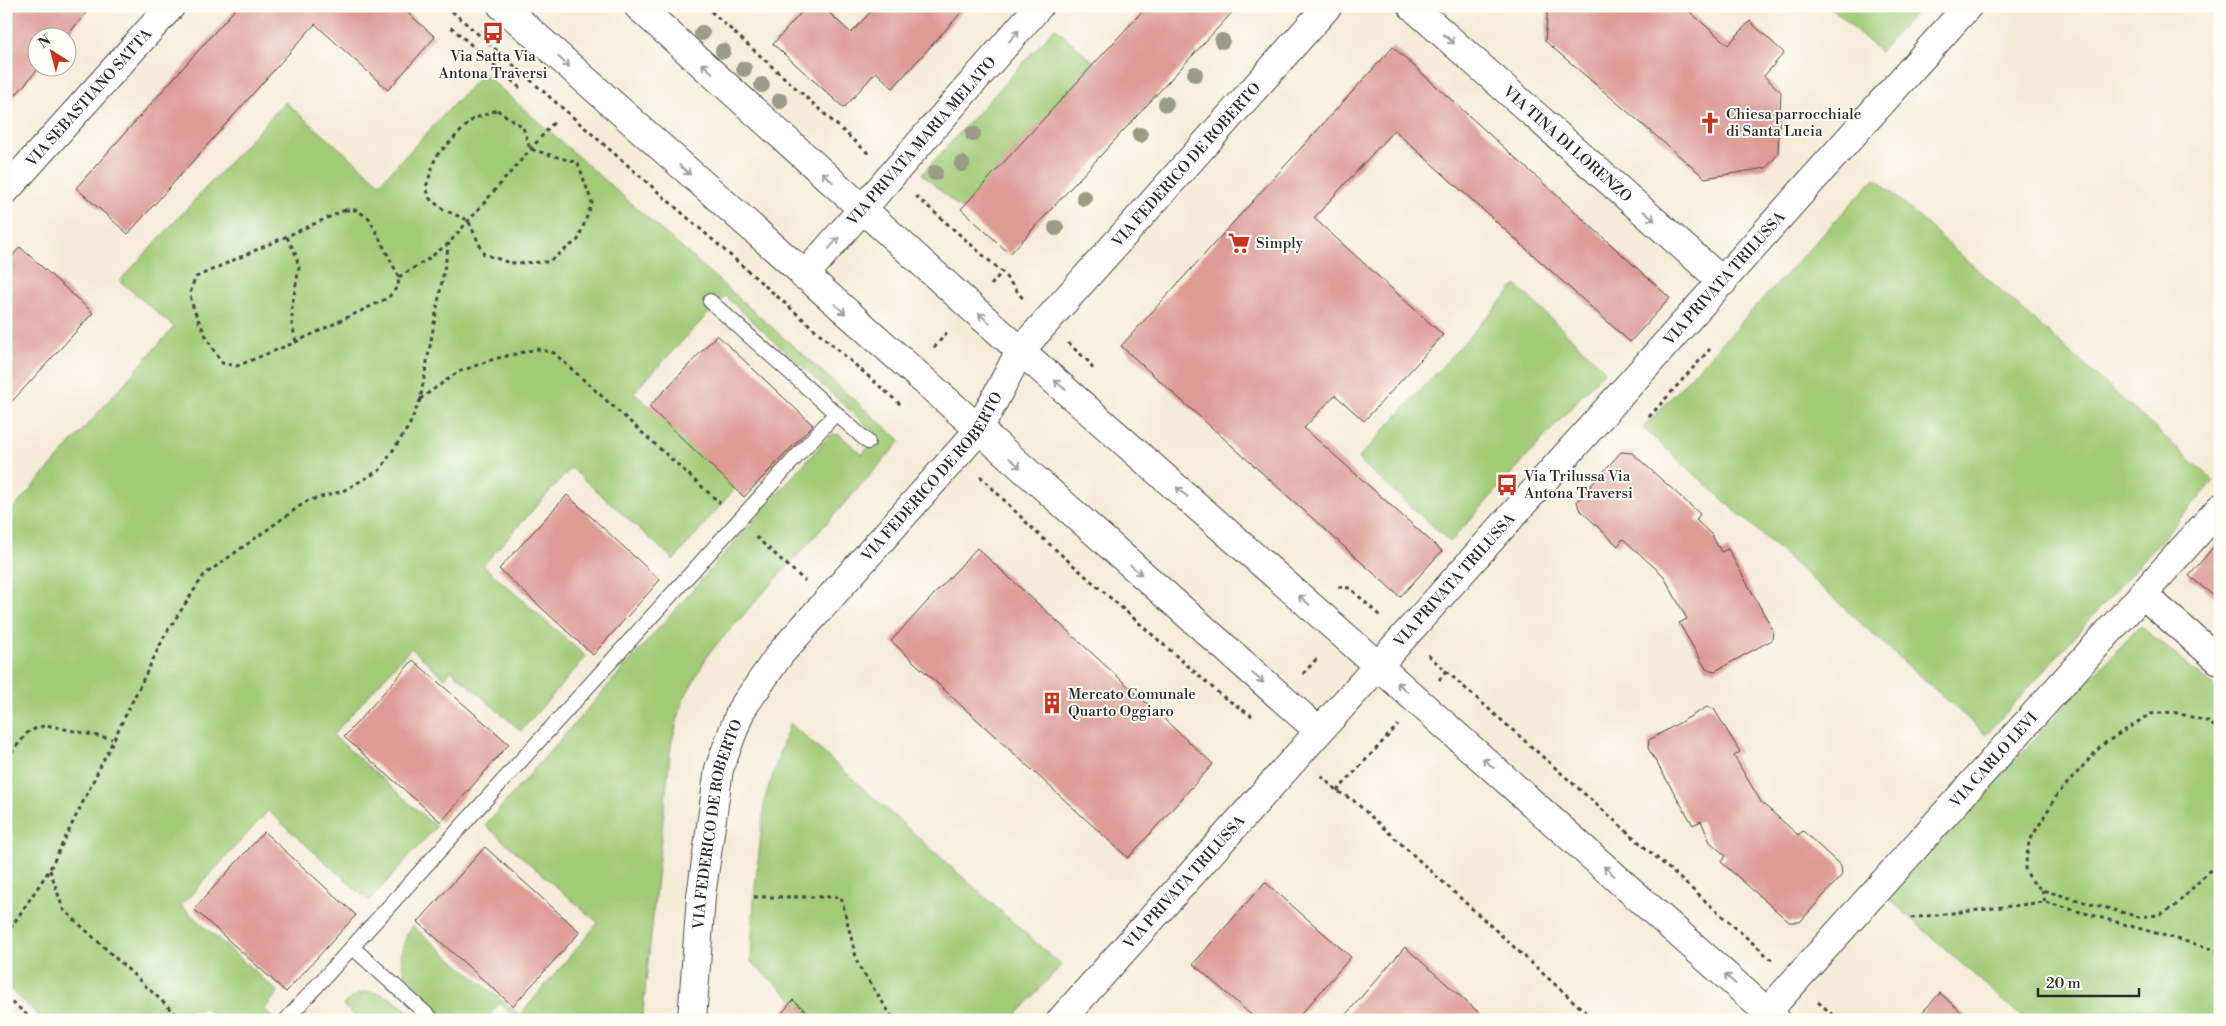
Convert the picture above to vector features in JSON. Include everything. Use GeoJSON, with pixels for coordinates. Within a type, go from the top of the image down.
{"type":"FeatureCollection","features":[{"type":"Feature","properties":{"kind":"street","name":"VIA SEBASTIANO SATTA"},"geometry":{"type":"LineString","coordinates":[[6,190],[171,6]]}},
{"type":"Feature","properties":{"kind":"street"},"geometry":{"type":"LineString","coordinates":[[502,6],[1318,731]]}},
{"type":"Feature","properties":{"kind":"street"},"geometry":{"type":"LineString","coordinates":[[638,6],[970,307],[1378,665],[1771,1016]]}},
{"type":"Feature","properties":{"kind":"street","name":"VIA PRIVATA MARIA MELATO"},"geometry":{"type":"LineString","coordinates":[[804,276],[864,210],[1040,6]]}},
{"type":"Feature","properties":{"kind":"street","name":"VIA FEDERICO DE ROBERTO"},"geometry":{"type":"LineString","coordinates":[[692,1020],[701,896],[719,769],[741,710],[780,654],[978,430],[1020,351],[1328,6]]}},
{"type":"Feature","properties":{"kind":"street","name":"VIA TINA DI LORENZO"},"geometry":{"type":"LineString","coordinates":[[1412,6],[1724,282]]}},
{"type":"Feature","properties":{"kind":"street","name":"VIA PRIVATA TRILUSSA"},"geometry":{"type":"LineString","coordinates":[[1061,1020],[1318,731],[1724,282],[1968,6]]}},
{"type":"Feature","properties":{"kind":"street","name":"VIA CARLO LEVI"},"geometry":{"type":"LineString","coordinates":[[1771,1016],[2220,508]]}},
{"type":"Feature","properties":{"kind":"street"},"geometry":{"type":"LineString","coordinates":[[2142,594],[2220,661]]}},
{"type":"Feature","properties":{"kind":"lane"},"geometry":{"type":"LineString","coordinates":[[710,302],[868,442]]}},
{"type":"Feature","properties":{"kind":"lane"},"geometry":{"type":"LineString","coordinates":[[286,1020],[836,413]]}},
{"type":"Feature","properties":{"kind":"lane"},"geometry":{"type":"LineString","coordinates":[[352,947],[432,1020]]}},
{"type":"Feature","properties":{"kind":"path"},"geometry":{"type":"LineString","coordinates":[[446,6],[889,397],[909,410]]}},
{"type":"Feature","properties":{"kind":"path"},"geometry":{"type":"LineString","coordinates":[[705,6],[871,156]]}},
{"type":"Feature","properties":{"kind":"path"},"geometry":{"type":"LineString","coordinates":[[451,27],[520,88]]}},
{"type":"Feature","properties":{"kind":"path"},"geometry":{"type":"LineString","coordinates":[[497,110],[523,127],[530,149],[578,162],[592,203],[578,240],[548,262],[510,262],[484,254],[468,220],[444,210],[430,199],[426,187],[436,156],[473,119],[497,110]]}},
{"type":"Feature","properties":{"kind":"path"},"geometry":{"type":"LineString","coordinates":[[399,277],[449,243],[556,120]]}},
{"type":"Feature","properties":{"kind":"path"},"geometry":{"type":"LineString","coordinates":[[908,189],[1002,272],[1026,303]]}},
{"type":"Feature","properties":{"kind":"path"},"geometry":{"type":"LineString","coordinates":[[345,210],[356,210],[369,218],[399,277],[398,286],[388,298],[296,342],[237,366],[222,363],[214,352],[191,299],[191,287],[196,277],[287,237],[345,210]]}},
{"type":"Feature","properties":{"kind":"path"},"geometry":{"type":"LineString","coordinates":[[287,237],[296,254],[299,268],[292,306],[292,324],[296,342]]}},
{"type":"Feature","properties":{"kind":"path"},"geometry":{"type":"LineString","coordinates":[[6,935],[50,869],[165,634],[204,575],[307,501],[343,491],[380,470],[409,426],[420,400],[449,243]]}},
{"type":"Feature","properties":{"kind":"path"},"geometry":{"type":"LineString","coordinates":[[889,397],[1002,272]]}},
{"type":"Feature","properties":{"kind":"path"},"geometry":{"type":"LineString","coordinates":[[420,400],[458,372],[537,349],[554,353],[828,601]]}},
{"type":"Feature","properties":{"kind":"path"},"geometry":{"type":"LineString","coordinates":[[1649,417],[1710,349]]}},
{"type":"Feature","properties":{"kind":"path"},"geometry":{"type":"LineString","coordinates":[[990,486],[1039,535],[1215,690],[1260,722],[1366,604]]}},
{"type":"Feature","properties":{"kind":"path"},"geometry":{"type":"LineString","coordinates":[[1447,670],[1779,967]]}},
{"type":"Feature","properties":{"kind":"path"},"geometry":{"type":"LineString","coordinates":[[2220,733],[2210,722],[2173,712],[2150,714],[2102,745],[2057,795],[2029,842],[2025,869],[2031,880],[2042,890],[2139,918],[2159,915],[2175,906],[2220,860]]}},
{"type":"Feature","properties":{"kind":"path"},"geometry":{"type":"LineString","coordinates":[[1400,723],[1337,791],[1353,800],[1594,1020]]}},
{"type":"Feature","properties":{"kind":"path"},"geometry":{"type":"LineString","coordinates":[[6,759],[29,731],[46,725],[112,739]]}},
{"type":"Feature","properties":{"kind":"path"},"geometry":{"type":"LineString","coordinates":[[50,869],[63,910],[179,1016]]}},
{"type":"Feature","properties":{"kind":"path"},"geometry":{"type":"LineString","coordinates":[[2042,890],[2045,902]]}},
{"type":"Feature","properties":{"kind":"path"},"geometry":{"type":"LineString","coordinates":[[754,897],[841,897],[858,964],[896,1020]]}},
{"type":"Feature","properties":{"kind":"path"},"geometry":{"type":"LineString","coordinates":[[1911,918],[2045,902],[2220,951]]}},
{"type":"Feature","properties":{"kind":"path"},"geometry":{"type":"LineString","coordinates":[[1812,996],[1838,1020]]}},
{"type":"Feature","properties":{"kind":"path"},"geometry":{"type":"LineString","coordinates":[[6,997],[33,1020]]}},
{"type":"Feature","properties":{"kind":"green space"},"geometry":{"type":"Polygon","coordinates":[[[1830,6],[1921,6],[1880,52],[1830,6]]]}},
{"type":"Feature","properties":{"kind":"green space"},"geometry":{"type":"Polygon","coordinates":[[[1055,28],[1095,63],[961,209],[922,174],[1055,28]]]}},
{"type":"Feature","properties":{"kind":"green space"},"geometry":{"type":"Polygon","coordinates":[[[483,73],[901,441],[709,653],[683,700],[671,745],[642,1020],[516,1020],[500,1003],[485,1020],[449,1020],[416,990],[403,968],[401,956],[404,942],[412,926],[520,1015],[598,923],[485,825],[826,439],[832,434],[840,435],[862,454],[879,437],[725,296],[634,392],[735,488],[674,560],[571,468],[483,565],[586,657],[521,731],[451,670],[445,678],[411,648],[333,735],[436,827],[369,901],[268,811],[181,906],[278,992],[265,1009],[271,1016],[268,1020],[218,1020],[205,1008],[187,1010],[178,1020],[43,1020],[6,985],[6,517],[174,327],[120,281],[285,102],[380,183],[483,73]]]}},
{"type":"Feature","properties":{"kind":"green space"},"geometry":{"type":"Polygon","coordinates":[[[1875,178],[2214,481],[1986,735],[1643,428],[1875,178]]]}},
{"type":"Feature","properties":{"kind":"green space"},"geometry":{"type":"Polygon","coordinates":[[[1516,285],[1605,370],[1450,542],[1358,459],[1516,285]]]}},
{"type":"Feature","properties":{"kind":"green space"},"geometry":{"type":"Polygon","coordinates":[[[2140,626],[2220,691],[2220,1020],[2025,1020],[1887,897],[2140,626]]]}},
{"type":"Feature","properties":{"kind":"green space"},"geometry":{"type":"Polygon","coordinates":[[[790,723],[1061,965],[1012,1020],[816,1020],[751,962],[754,897],[765,798],[790,723]]]}},
{"type":"Feature","properties":{"kind":"green space"},"geometry":{"type":"Polygon","coordinates":[[[364,992],[387,996],[417,1020],[359,1020],[343,1005],[354,996],[364,992]]]}},
{"type":"Feature","properties":{"kind":"building"},"geometry":{"type":"Polygon","coordinates":[[[6,6],[92,6],[73,28],[28,28],[28,78],[30,78],[6,106],[6,6]]]}},
{"type":"Feature","properties":{"kind":"building"},"geometry":{"type":"Polygon","coordinates":[[[238,6],[400,6],[435,37],[388,90],[315,24],[128,234],[76,188],[238,6]]]}},
{"type":"Feature","properties":{"kind":"building"},"geometry":{"type":"Polygon","coordinates":[[[807,6],[822,6],[851,33],[876,6],[967,6],[893,88],[876,72],[844,108],[773,44],[807,6]]]}},
{"type":"Feature","properties":{"kind":"building"},"geometry":{"type":"Polygon","coordinates":[[[1147,6],[1238,6],[1010,254],[961,209],[1147,6]]]}},
{"type":"Feature","properties":{"kind":"building","name":"Chiesa parrocchiale di Santa Lucia"},"geometry":{"type":"Polygon","coordinates":[[[1548,6],[1683,6],[1728,45],[1750,21],[1784,53],[1764,76],[1781,92],[1778,154],[1766,168],[1705,178],[1545,41],[1548,6]]]}},
{"type":"Feature","properties":{"kind":"building"},"geometry":{"type":"Polygon","coordinates":[[[1393,47],[1670,298],[1630,342],[1394,130],[1314,218],[1443,335],[1364,421],[1335,395],[1304,428],[1442,551],[1400,597],[1121,346],[1393,47]]]}},
{"type":"Feature","properties":{"kind":"building"},"geometry":{"type":"Polygon","coordinates":[[[20,247],[93,313],[6,408],[6,263],[20,247]]]}},
{"type":"Feature","properties":{"kind":"building"},"geometry":{"type":"Polygon","coordinates":[[[717,335],[813,425],[744,497],[649,407],[717,335]]]}},
{"type":"Feature","properties":{"kind":"building"},"geometry":{"type":"Polygon","coordinates":[[[1621,452],[1632,453],[1700,514],[1696,520],[1712,535],[1721,552],[1728,549],[1773,630],[1772,640],[1715,671],[1706,669],[1679,623],[1687,619],[1663,575],[1623,539],[1618,546],[1579,509],[1577,501],[1621,452]]]}},
{"type":"Feature","properties":{"kind":"building"},"geometry":{"type":"Polygon","coordinates":[[[567,495],[660,580],[593,655],[499,569],[567,495]]]}},
{"type":"Feature","properties":{"kind":"building"},"geometry":{"type":"Polygon","coordinates":[[[2220,539],[2220,601],[2189,576],[2220,539]]]}},
{"type":"Feature","properties":{"kind":"building","name":"Mercato Comunale Quarto Oggiaro"},"geometry":{"type":"Polygon","coordinates":[[[977,548],[1213,764],[1128,858],[891,641],[977,548]]]}},
{"type":"Feature","properties":{"kind":"building"},"geometry":{"type":"Polygon","coordinates":[[[413,660],[509,744],[441,822],[344,737],[413,660]]]}},
{"type":"Feature","properties":{"kind":"building"},"geometry":{"type":"Polygon","coordinates":[[[1707,707],[1714,709],[1740,752],[1734,756],[1761,802],[1798,835],[1803,831],[1841,866],[1842,875],[1800,922],[1789,922],[1721,862],[1726,856],[1710,842],[1701,821],[1693,825],[1648,748],[1649,740],[1707,707]]]}},
{"type":"Feature","properties":{"kind":"building"},"geometry":{"type":"Polygon","coordinates":[[[264,832],[356,915],[286,992],[194,909],[264,832]]]}},
{"type":"Feature","properties":{"kind":"building"},"geometry":{"type":"Polygon","coordinates":[[[485,847],[580,932],[513,1006],[418,922],[485,847]]]}},
{"type":"Feature","properties":{"kind":"building"},"geometry":{"type":"Polygon","coordinates":[[[1265,882],[1351,957],[1296,1020],[1257,1020],[1193,964],[1265,882]]]}},
{"type":"Feature","properties":{"kind":"building"},"geometry":{"type":"Polygon","coordinates":[[[1405,947],[1487,1020],[1341,1020],[1405,947]]]}},
{"type":"Feature","properties":{"kind":"building"},"geometry":{"type":"Polygon","coordinates":[[[1940,993],[1970,1020],[1915,1020],[1940,993]]]}},
{"type":"Feature","properties":{"kind":"building"},"geometry":{"type":"Polygon","coordinates":[[[793,1000],[816,1020],[776,1020],[793,1000]]]}},
{"type":"Feature","properties":{"kind":"place","name":"Via Satta Via Antona Traversi"},"geometry":{"type":"Point","coordinates":[493,33]}},
{"type":"Feature","properties":{"kind":"place","name":"Chiesa parrocchiale di Santa Lucia"},"geometry":{"type":"Point","coordinates":[1710,123]}},
{"type":"Feature","properties":{"kind":"place","name":"Simply"},"geometry":{"type":"Point","coordinates":[1239,243]}},
{"type":"Feature","properties":{"kind":"place","name":"Via Trilussa Via Antona Traversi"},"geometry":{"type":"Point","coordinates":[1507,485]}},
{"type":"Feature","properties":{"kind":"place","name":"Mercato Comunale Quarto Oggiaro"},"geometry":{"type":"Point","coordinates":[1052,703]}}]}
